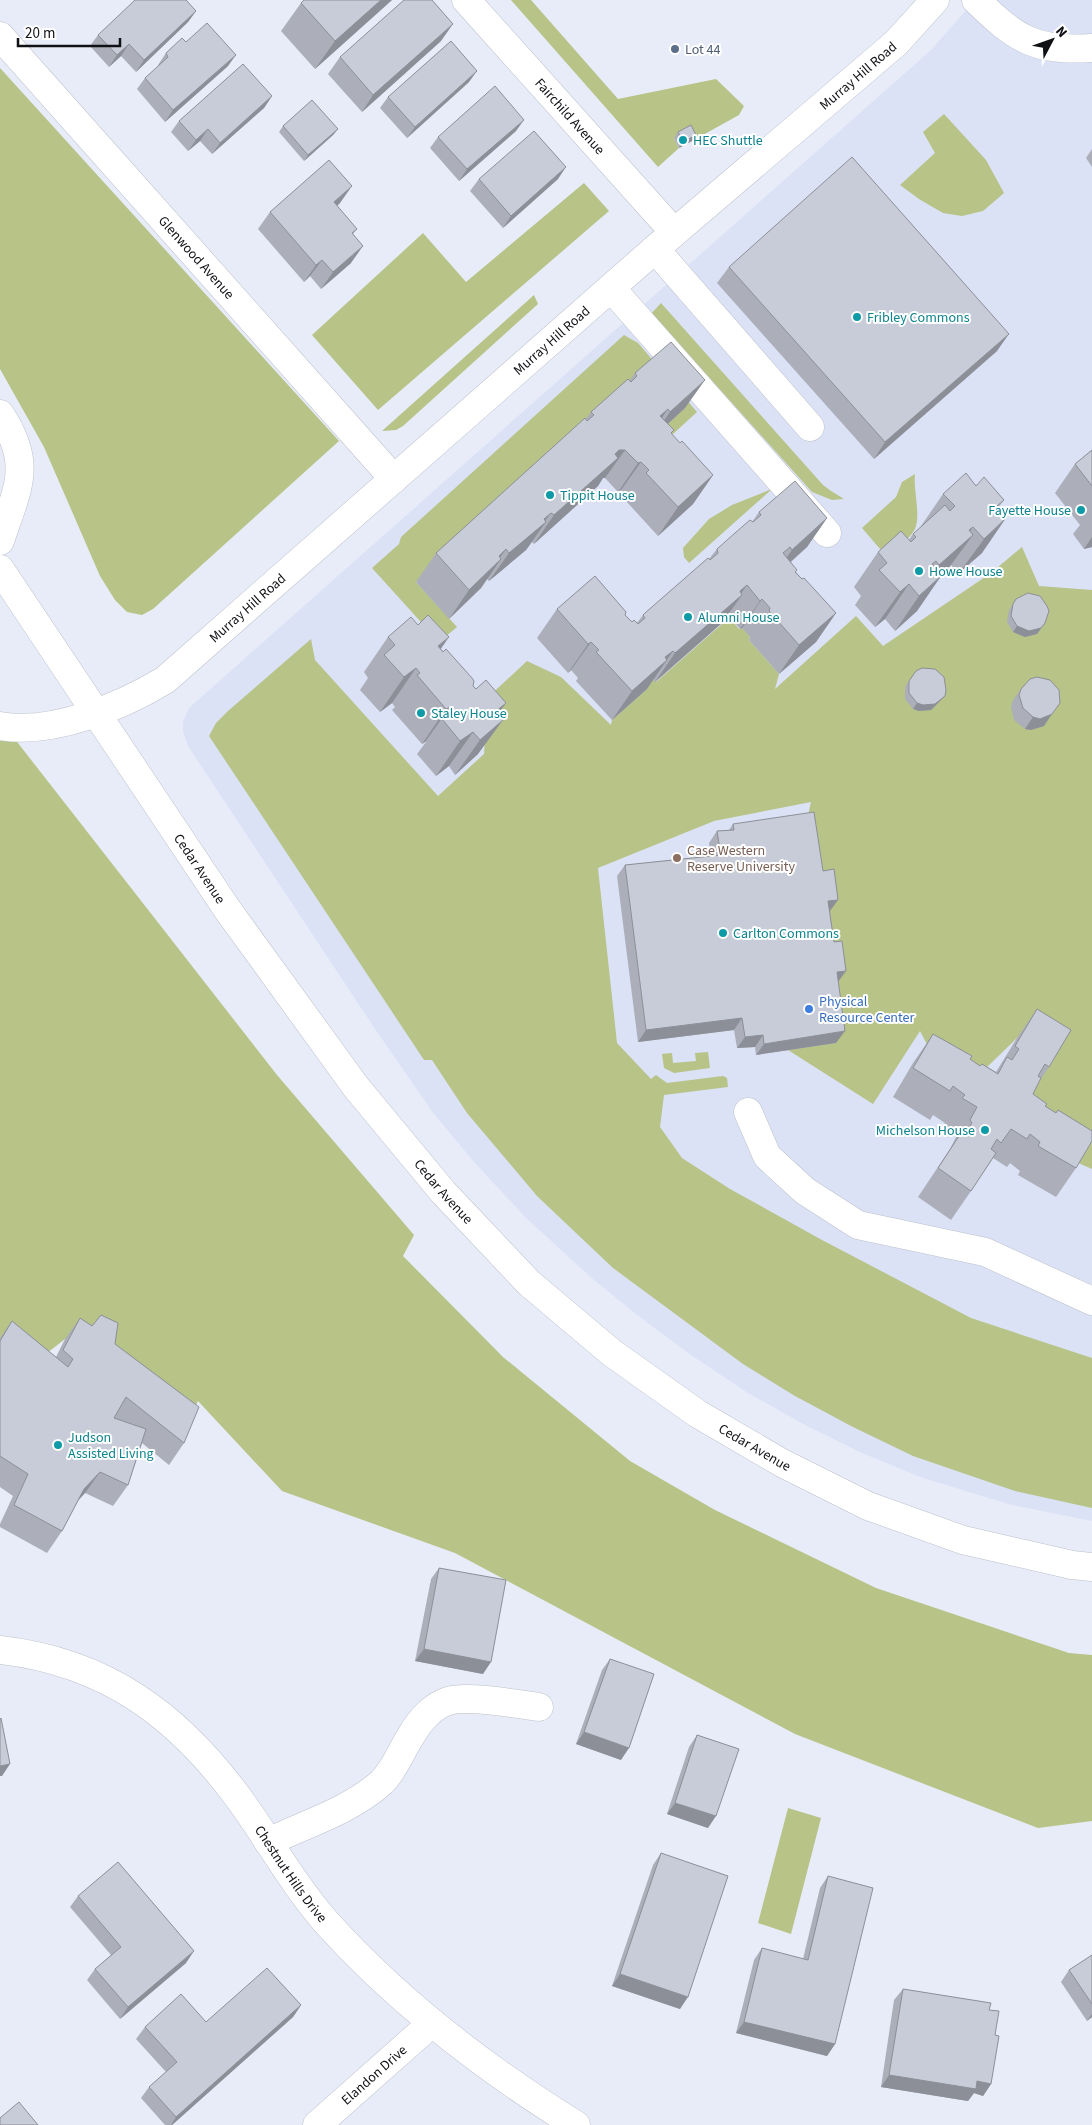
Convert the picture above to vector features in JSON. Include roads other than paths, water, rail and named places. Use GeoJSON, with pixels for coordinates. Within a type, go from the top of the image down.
{"type":"FeatureCollection","features":[{"type":"Feature","properties":{"kind":"street","name":"Fairchild Avenue"},"geometry":{"type":"LineString","coordinates":[[466,0],[664,240],[810,427]]}},
{"type":"Feature","properties":{"kind":"street","name":"Murray Hill Road"},"geometry":{"type":"LineString","coordinates":[[0,726],[7,728],[42,726],[97,713],[145,692],[165,680],[664,240],[896,43],[935,0]]}},
{"type":"Feature","properties":{"kind":"street"},"geometry":{"type":"LineString","coordinates":[[976,0],[1005,26],[1031,42],[1054,49],[1092,48]]}},
{"type":"Feature","properties":{"kind":"street","name":"Glenwood Avenue"},"geometry":{"type":"LineString","coordinates":[[0,36],[394,480]]}},
{"type":"Feature","properties":{"kind":"street"},"geometry":{"type":"LineString","coordinates":[[611,288],[828,533]]}},
{"type":"Feature","properties":{"kind":"street"},"geometry":{"type":"LineString","coordinates":[[0,414],[12,432],[21,467],[19,482],[0,540]]}},
{"type":"Feature","properties":{"kind":"street","name":"Cedar Avenue"},"geometry":{"type":"LineString","coordinates":[[0,569],[228,909],[356,1087],[443,1192],[530,1283],[620,1359],[698,1414],[782,1463],[868,1506],[962,1540],[1092,1568]]}},
{"type":"Feature","properties":{"kind":"street"},"geometry":{"type":"LineString","coordinates":[[748,1112],[767,1156],[805,1191],[858,1224],[986,1252],[1092,1301]]}},
{"type":"Feature","properties":{"kind":"street","name":"Chestnut Hills Drive"},"geometry":{"type":"LineString","coordinates":[[0,1650],[30,1653],[68,1664],[105,1680],[142,1700],[177,1727],[240,1800],[295,1884],[326,1921],[394,1991],[504,2079],[576,2125]]}},
{"type":"Feature","properties":{"kind":"street"},"geometry":{"type":"LineString","coordinates":[[268,1842],[352,1804],[383,1781],[400,1756],[412,1733],[427,1714],[449,1701],[470,1700],[539,1707]]}},
{"type":"Feature","properties":{"kind":"street","name":"Elandon Drive"},"geometry":{"type":"LineString","coordinates":[[317,2125],[432,2023]]}},
{"type":"Feature","properties":{"kind":"place","name":"Lot 44"},"geometry":{"type":"Point","coordinates":[675,49]}},
{"type":"Feature","properties":{"kind":"place","name":"HEC Shuttle"},"geometry":{"type":"Point","coordinates":[683,140]}},
{"type":"Feature","properties":{"kind":"place","name":"Fribley Commons"},"geometry":{"type":"Point","coordinates":[857,317]}},
{"type":"Feature","properties":{"kind":"place","name":"Tippit House"},"geometry":{"type":"Point","coordinates":[550,495]}},
{"type":"Feature","properties":{"kind":"place","name":"Fayette House"},"geometry":{"type":"Point","coordinates":[1081,510]}},
{"type":"Feature","properties":{"kind":"place","name":"Howe House"},"geometry":{"type":"Point","coordinates":[919,571]}},
{"type":"Feature","properties":{"kind":"place","name":"Alumni House"},"geometry":{"type":"Point","coordinates":[688,617]}},
{"type":"Feature","properties":{"kind":"place","name":"Staley House"},"geometry":{"type":"Point","coordinates":[421,713]}},
{"type":"Feature","properties":{"kind":"place","name":"Case Western Reserve University"},"geometry":{"type":"Point","coordinates":[677,858]}},
{"type":"Feature","properties":{"kind":"place","name":"Carlton Commons"},"geometry":{"type":"Point","coordinates":[723,933]}},
{"type":"Feature","properties":{"kind":"place","name":"Physical Resource Center"},"geometry":{"type":"Point","coordinates":[809,1009]}},
{"type":"Feature","properties":{"kind":"place","name":"Michelson House"},"geometry":{"type":"Point","coordinates":[985,1130]}},
{"type":"Feature","properties":{"kind":"place","name":"Judson Assisted Living"},"geometry":{"type":"Point","coordinates":[58,1445]}}]}
